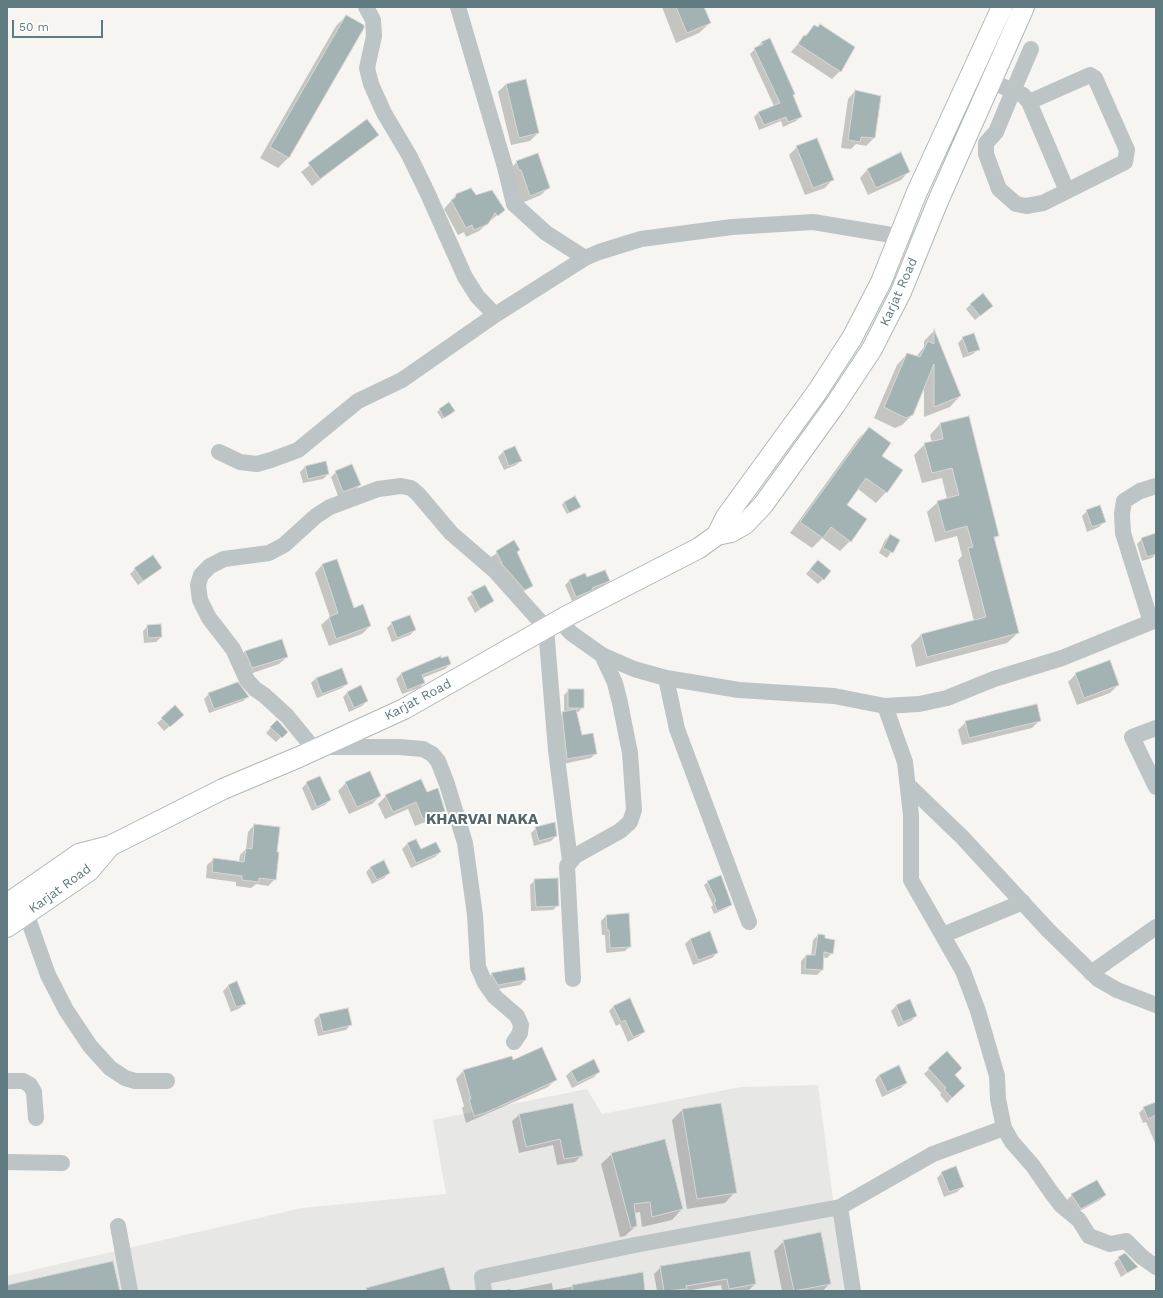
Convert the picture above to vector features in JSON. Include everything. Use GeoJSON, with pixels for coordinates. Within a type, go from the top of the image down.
{"type":"FeatureCollection","features":[{"type":"Feature","properties":{"kind":"main road","name":"Karjat Road"},"geometry":{"type":"LineString","coordinates":[[717,535],[726,517],[817,392],[852,338],[881,282],[917,192],[1002,7]]}},
{"type":"Feature","properties":{"kind":"main road","name":"Karjat Road"},"geometry":{"type":"LineString","coordinates":[[7,904],[79,854],[110,846],[223,789],[318,748],[404,708],[553,625],[699,548],[717,535],[731,532],[745,524],[763,505],[835,405],[872,349],[901,292],[922,240],[1024,7]]}},
{"type":"Feature","properties":{"kind":"main road","name":"Karjat Road"},"geometry":{"type":"LineString","coordinates":[[7,927],[89,871],[110,846]]}},
{"type":"Feature","properties":{"kind":"street"},"geometry":{"type":"LineString","coordinates":[[366,7],[373,20],[374,36],[367,68],[371,84],[384,113],[409,155],[465,277],[477,296],[495,315]]}},
{"type":"Feature","properties":{"kind":"street"},"geometry":{"type":"LineString","coordinates":[[458,7],[505,167],[514,204],[546,233],[585,258]]}},
{"type":"Feature","properties":{"kind":"street"},"geometry":{"type":"LineString","coordinates":[[1029,102],[1090,75],[1095,78],[1127,150],[1125,162],[1043,204],[1026,206],[1016,204],[999,189],[986,154],[986,144],[996,132],[1031,49]]}},
{"type":"Feature","properties":{"kind":"street"},"geometry":{"type":"LineString","coordinates":[[991,82],[1023,95],[1029,102],[1067,191]]}},
{"type":"Feature","properties":{"kind":"street"},"geometry":{"type":"LineString","coordinates":[[219,452],[240,462],[257,464],[298,450],[358,401],[402,380],[495,315],[585,258],[641,239],[732,227],[814,222],[922,240]]}},
{"type":"Feature","properties":{"kind":"street"},"geometry":{"type":"LineString","coordinates":[[514,1042],[520,1033],[520,1025],[517,1016],[495,997],[484,983],[478,967],[475,915],[465,843],[447,784],[438,761],[432,754],[423,749],[399,747],[318,748],[287,716],[264,695],[254,689],[247,680],[233,649],[209,618],[200,600],[198,585],[201,575],[210,566],[224,559],[268,553],[284,545],[316,516],[330,507],[378,489],[400,486],[411,488],[418,494],[451,533],[495,571],[553,625],[571,633],[602,655],[634,669],[666,678],[739,690],[834,696],[885,706],[919,704],[947,698],[994,679],[1062,658],[1154,621],[1123,533],[1122,514],[1124,501],[1140,491],[1156,486]]}},
{"type":"Feature","properties":{"kind":"street"},"geometry":{"type":"LineString","coordinates":[[553,625],[556,750],[570,861],[566,874],[573,979]]}},
{"type":"Feature","properties":{"kind":"street"},"geometry":{"type":"LineString","coordinates":[[570,861],[575,856],[620,831],[630,822],[634,810],[630,754],[620,703],[615,683],[602,655]]}},
{"type":"Feature","properties":{"kind":"street"},"geometry":{"type":"LineString","coordinates":[[666,678],[677,728],[749,922]]}},
{"type":"Feature","properties":{"kind":"street"},"geometry":{"type":"LineString","coordinates":[[885,706],[905,762],[911,815],[911,880],[962,971],[978,1011],[997,1076],[998,1099],[1004,1128],[1012,1142],[1033,1166],[1050,1192],[1061,1205],[1079,1220],[1088,1236],[1110,1244],[1126,1241],[1142,1257],[1156,1267]]}},
{"type":"Feature","properties":{"kind":"street"},"geometry":{"type":"LineString","coordinates":[[1156,728],[1132,737],[1156,787]]}},
{"type":"Feature","properties":{"kind":"street"},"geometry":{"type":"LineString","coordinates":[[908,785],[962,837],[1098,979],[1117,990],[1156,1005]]}},
{"type":"Feature","properties":{"kind":"street"},"geometry":{"type":"LineString","coordinates":[[943,935],[1023,902]]}},
{"type":"Feature","properties":{"kind":"street"},"geometry":{"type":"LineString","coordinates":[[26,913],[48,975],[66,1010],[90,1046],[110,1068],[125,1078],[135,1081],[167,1081]]}},
{"type":"Feature","properties":{"kind":"street"},"geometry":{"type":"LineString","coordinates":[[1092,973],[1156,927]]}},
{"type":"Feature","properties":{"kind":"street"},"geometry":{"type":"LineString","coordinates":[[7,1081],[23,1081],[30,1085],[34,1092],[36,1118]]}},
{"type":"Feature","properties":{"kind":"street"},"geometry":{"type":"LineString","coordinates":[[484,1291],[482,1277],[635,1245],[840,1207],[933,1154],[1004,1128]]}},
{"type":"Feature","properties":{"kind":"street"},"geometry":{"type":"LineString","coordinates":[[7,1162],[62,1163]]}},
{"type":"Feature","properties":{"kind":"street"},"geometry":{"type":"LineString","coordinates":[[840,1207],[854,1291]]}},
{"type":"Feature","properties":{"kind":"street"},"geometry":{"type":"LineString","coordinates":[[118,1226],[130,1291]]}},
{"type":"Feature","properties":{"kind":"shaded area"},"geometry":{"type":"Polygon","coordinates":[[[818,1085],[845,1291],[7,1291],[7,1276],[302,1208],[446,1194],[433,1120],[587,1089],[602,1114],[741,1087],[818,1085]]]}},
{"type":"Feature","properties":{"kind":"building"},"geometry":{"type":"Polygon","coordinates":[[[676,7],[704,7],[711,23],[687,33],[676,7]]]}},
{"type":"Feature","properties":{"kind":"building"},"geometry":{"type":"Polygon","coordinates":[[[346,15],[364,25],[364,28],[289,158],[270,147],[346,15]]]}},
{"type":"Feature","properties":{"kind":"building"},"geometry":{"type":"Polygon","coordinates":[[[820,24],[855,47],[841,72],[798,44],[804,35],[806,36],[814,25],[818,27],[820,24]]]}},
{"type":"Feature","properties":{"kind":"building"},"geometry":{"type":"Polygon","coordinates":[[[770,38],[795,94],[793,95],[802,117],[788,122],[786,117],[764,125],[758,112],[780,103],[754,48],[763,44],[761,42],[770,38]]]}},
{"type":"Feature","properties":{"kind":"building"},"geometry":{"type":"Polygon","coordinates":[[[526,79],[539,133],[519,138],[506,84],[526,79]]]}},
{"type":"Feature","properties":{"kind":"building"},"geometry":{"type":"Polygon","coordinates":[[[855,90],[881,96],[875,138],[861,137],[860,142],[848,140],[855,90]]]}},
{"type":"Feature","properties":{"kind":"building"},"geometry":{"type":"Polygon","coordinates":[[[367,119],[379,135],[320,179],[308,163],[367,119]]]}},
{"type":"Feature","properties":{"kind":"building"},"geometry":{"type":"Polygon","coordinates":[[[817,138],[834,180],[813,188],[796,146],[817,138]]]}},
{"type":"Feature","properties":{"kind":"building"},"geometry":{"type":"Polygon","coordinates":[[[901,152],[910,172],[876,188],[867,169],[901,152]]]}},
{"type":"Feature","properties":{"kind":"building"},"geometry":{"type":"Polygon","coordinates":[[[538,153],[550,188],[530,196],[521,170],[519,170],[516,161],[538,153]]]}},
{"type":"Feature","properties":{"kind":"building"},"geometry":{"type":"Polygon","coordinates":[[[471,188],[476,195],[492,190],[505,210],[498,216],[495,213],[488,224],[474,230],[472,225],[466,228],[451,200],[455,198],[456,194],[471,188]]]}},
{"type":"Feature","properties":{"kind":"building"},"geometry":{"type":"Polygon","coordinates":[[[983,293],[993,306],[980,316],[970,304],[983,293]]]}},
{"type":"Feature","properties":{"kind":"building"},"geometry":{"type":"Polygon","coordinates":[[[934,329],[961,396],[934,407],[934,364],[913,415],[906,418],[884,407],[907,353],[920,357],[928,341],[934,344],[934,329]]]}},
{"type":"Feature","properties":{"kind":"building"},"geometry":{"type":"Polygon","coordinates":[[[974,333],[980,350],[968,353],[962,337],[974,333]]]}},
{"type":"Feature","properties":{"kind":"building"},"geometry":{"type":"Polygon","coordinates":[[[449,402],[455,411],[444,418],[439,409],[449,402]]]}},
{"type":"Feature","properties":{"kind":"building"},"geometry":{"type":"Polygon","coordinates":[[[969,416],[999,536],[994,537],[1019,633],[927,657],[921,634],[986,617],[968,548],[973,547],[967,526],[945,532],[937,501],[959,495],[952,468],[932,473],[924,443],[943,439],[940,423],[969,416]]]}},
{"type":"Feature","properties":{"kind":"building"},"geometry":{"type":"Polygon","coordinates":[[[869,427],[891,443],[882,456],[903,470],[887,493],[866,478],[847,505],[867,519],[851,542],[831,527],[823,538],[800,522],[869,427]]]}},
{"type":"Feature","properties":{"kind":"building"},"geometry":{"type":"Polygon","coordinates":[[[515,446],[522,461],[509,466],[503,451],[515,446]]]}},
{"type":"Feature","properties":{"kind":"building"},"geometry":{"type":"Polygon","coordinates":[[[326,461],[329,474],[308,479],[305,466],[326,461]]]}},
{"type":"Feature","properties":{"kind":"building"},"geometry":{"type":"Polygon","coordinates":[[[352,464],[361,485],[343,492],[335,471],[352,464]]]}},
{"type":"Feature","properties":{"kind":"building"},"geometry":{"type":"Polygon","coordinates":[[[575,496],[581,507],[569,513],[564,502],[575,496]]]}},
{"type":"Feature","properties":{"kind":"building"},"geometry":{"type":"Polygon","coordinates":[[[1100,505],[1106,522],[1092,527],[1086,510],[1100,505]]]}},
{"type":"Feature","properties":{"kind":"building"},"geometry":{"type":"Polygon","coordinates":[[[1156,533],[1156,554],[1147,557],[1141,538],[1156,533]]]}},
{"type":"Feature","properties":{"kind":"building"},"geometry":{"type":"Polygon","coordinates":[[[890,534],[900,540],[893,553],[883,548],[890,534]]]}},
{"type":"Feature","properties":{"kind":"building"},"geometry":{"type":"Polygon","coordinates":[[[514,540],[520,550],[517,552],[533,586],[525,590],[501,563],[496,551],[514,540]]]}},
{"type":"Feature","properties":{"kind":"building"},"geometry":{"type":"Polygon","coordinates":[[[153,555],[162,568],[143,581],[134,568],[153,555]]]}},
{"type":"Feature","properties":{"kind":"building"},"geometry":{"type":"Polygon","coordinates":[[[337,559],[354,608],[363,604],[371,626],[336,639],[329,617],[338,613],[322,564],[337,559]]]}},
{"type":"Feature","properties":{"kind":"building"},"geometry":{"type":"Polygon","coordinates":[[[818,560],[831,571],[824,580],[810,569],[818,560]]]}},
{"type":"Feature","properties":{"kind":"building"},"geometry":{"type":"Polygon","coordinates":[[[605,570],[610,581],[592,588],[593,590],[576,597],[569,580],[585,573],[587,577],[605,570]]]}},
{"type":"Feature","properties":{"kind":"building"},"geometry":{"type":"Polygon","coordinates":[[[485,585],[494,601],[480,609],[471,592],[485,585]]]}},
{"type":"Feature","properties":{"kind":"building"},"geometry":{"type":"Polygon","coordinates":[[[410,615],[416,630],[397,638],[391,622],[410,615]]]}},
{"type":"Feature","properties":{"kind":"building"},"geometry":{"type":"Polygon","coordinates":[[[161,624],[162,637],[148,638],[147,625],[161,624]]]}},
{"type":"Feature","properties":{"kind":"building"},"geometry":{"type":"Polygon","coordinates":[[[282,639],[288,657],[252,668],[245,651],[282,639]]]}},
{"type":"Feature","properties":{"kind":"building"},"geometry":{"type":"Polygon","coordinates":[[[441,656],[441,658],[448,656],[451,664],[422,675],[425,683],[407,690],[401,673],[441,656]]]}},
{"type":"Feature","properties":{"kind":"building"},"geometry":{"type":"Polygon","coordinates":[[[1110,660],[1119,685],[1084,698],[1075,673],[1110,660]]]}},
{"type":"Feature","properties":{"kind":"building"},"geometry":{"type":"Polygon","coordinates":[[[342,668],[348,684],[322,694],[316,678],[342,668]]]}},
{"type":"Feature","properties":{"kind":"building"},"geometry":{"type":"Polygon","coordinates":[[[238,682],[249,697],[214,709],[208,693],[238,682]]]}},
{"type":"Feature","properties":{"kind":"building"},"geometry":{"type":"Polygon","coordinates":[[[361,685],[368,701],[354,708],[347,692],[361,685]]]}},
{"type":"Feature","properties":{"kind":"building"},"geometry":{"type":"Polygon","coordinates":[[[568,689],[584,689],[584,708],[568,708],[568,689]]]}},
{"type":"Feature","properties":{"kind":"building"},"geometry":{"type":"Polygon","coordinates":[[[1037,704],[1041,721],[969,738],[965,721],[1037,704]]]}},
{"type":"Feature","properties":{"kind":"building"},"geometry":{"type":"Polygon","coordinates":[[[175,705],[184,715],[170,727],[161,718],[175,705]]]}},
{"type":"Feature","properties":{"kind":"building"},"geometry":{"type":"Polygon","coordinates":[[[576,709],[582,735],[593,733],[597,754],[567,759],[562,712],[576,709]]]}},
{"type":"Feature","properties":{"kind":"building"},"geometry":{"type":"Polygon","coordinates":[[[277,720],[288,732],[282,738],[270,727],[277,720]]]}},
{"type":"Feature","properties":{"kind":"building"},"geometry":{"type":"Polygon","coordinates":[[[370,771],[381,796],[357,807],[345,782],[370,771]]]}},
{"type":"Feature","properties":{"kind":"building"},"geometry":{"type":"Polygon","coordinates":[[[320,776],[331,800],[317,807],[306,782],[320,776]]]}},
{"type":"Feature","properties":{"kind":"building"},"geometry":{"type":"Polygon","coordinates":[[[421,779],[427,792],[438,788],[445,811],[423,819],[416,802],[393,812],[385,795],[421,779]]]}},
{"type":"Feature","properties":{"kind":"building"},"geometry":{"type":"Polygon","coordinates":[[[555,822],[557,836],[539,841],[535,827],[555,822]]]}},
{"type":"Feature","properties":{"kind":"building"},"geometry":{"type":"Polygon","coordinates":[[[254,824],[280,827],[276,880],[259,878],[259,882],[242,880],[242,876],[212,872],[213,858],[244,862],[246,848],[252,849],[254,824]]]}},
{"type":"Feature","properties":{"kind":"building"},"geometry":{"type":"Polygon","coordinates":[[[416,839],[421,849],[436,842],[441,852],[416,863],[407,843],[416,839]]]}},
{"type":"Feature","properties":{"kind":"building"},"geometry":{"type":"Polygon","coordinates":[[[384,860],[390,873],[377,880],[370,867],[384,860]]]}},
{"type":"Feature","properties":{"kind":"building"},"geometry":{"type":"Polygon","coordinates":[[[721,875],[732,905],[717,911],[714,902],[716,901],[707,881],[721,875]]]}},
{"type":"Feature","properties":{"kind":"building"},"geometry":{"type":"Polygon","coordinates":[[[558,878],[559,906],[536,907],[534,879],[558,878]]]}},
{"type":"Feature","properties":{"kind":"building"},"geometry":{"type":"Polygon","coordinates":[[[629,913],[631,947],[610,948],[606,915],[629,913]]]}},
{"type":"Feature","properties":{"kind":"building"},"geometry":{"type":"Polygon","coordinates":[[[710,931],[718,953],[698,960],[690,939],[710,931]]]}},
{"type":"Feature","properties":{"kind":"building"},"geometry":{"type":"Polygon","coordinates":[[[818,934],[825,935],[825,938],[835,940],[833,954],[824,952],[823,970],[805,969],[806,955],[815,955],[818,934]]]}},
{"type":"Feature","properties":{"kind":"building"},"geometry":{"type":"Polygon","coordinates":[[[524,967],[526,980],[498,985],[491,973],[524,967]]]}},
{"type":"Feature","properties":{"kind":"building"},"geometry":{"type":"Polygon","coordinates":[[[237,981],[246,1004],[236,1007],[228,985],[237,981]]]}},
{"type":"Feature","properties":{"kind":"building"},"geometry":{"type":"Polygon","coordinates":[[[630,998],[645,1032],[633,1037],[625,1020],[621,1022],[613,1006],[630,998]]]}},
{"type":"Feature","properties":{"kind":"building"},"geometry":{"type":"Polygon","coordinates":[[[910,999],[917,1016],[903,1022],[896,1005],[910,999]]]}},
{"type":"Feature","properties":{"kind":"building"},"geometry":{"type":"Polygon","coordinates":[[[348,1008],[352,1025],[323,1032],[319,1014],[348,1008]]]}},
{"type":"Feature","properties":{"kind":"building"},"geometry":{"type":"Polygon","coordinates":[[[542,1047],[557,1080],[485,1113],[474,1116],[463,1070],[512,1056],[513,1060],[542,1047]]]}},
{"type":"Feature","properties":{"kind":"building"},"geometry":{"type":"Polygon","coordinates":[[[947,1051],[962,1068],[955,1075],[965,1086],[952,1098],[944,1089],[946,1088],[928,1068],[947,1051]]]}},
{"type":"Feature","properties":{"kind":"building"},"geometry":{"type":"Polygon","coordinates":[[[594,1059],[600,1072],[577,1083],[571,1071],[594,1059]]]}},
{"type":"Feature","properties":{"kind":"building"},"geometry":{"type":"Polygon","coordinates":[[[899,1065],[907,1083],[887,1092],[879,1075],[899,1065]]]}},
{"type":"Feature","properties":{"kind":"building"},"geometry":{"type":"Polygon","coordinates":[[[1156,1102],[1156,1115],[1148,1119],[1143,1107],[1156,1102]]]}},
{"type":"Feature","properties":{"kind":"building"},"geometry":{"type":"Polygon","coordinates":[[[573,1103],[583,1156],[564,1159],[560,1139],[526,1147],[519,1114],[573,1103]]]}},
{"type":"Feature","properties":{"kind":"building"},"geometry":{"type":"Polygon","coordinates":[[[721,1103],[737,1193],[697,1199],[682,1109],[721,1103]]]}},
{"type":"Feature","properties":{"kind":"building"},"geometry":{"type":"Polygon","coordinates":[[[665,1139],[683,1209],[652,1217],[650,1202],[634,1204],[637,1226],[631,1228],[611,1153],[665,1139]]]}},
{"type":"Feature","properties":{"kind":"building"},"geometry":{"type":"Polygon","coordinates":[[[956,1166],[964,1187],[949,1192],[941,1172],[956,1166]]]}},
{"type":"Feature","properties":{"kind":"building"},"geometry":{"type":"Polygon","coordinates":[[[1097,1180],[1106,1195],[1081,1209],[1071,1194],[1097,1180]]]}},
{"type":"Feature","properties":{"kind":"building"},"geometry":{"type":"Polygon","coordinates":[[[821,1232],[831,1284],[794,1291],[783,1240],[821,1232]]]}},
{"type":"Feature","properties":{"kind":"building"},"geometry":{"type":"Polygon","coordinates":[[[750,1251],[756,1284],[729,1289],[727,1279],[686,1286],[687,1289],[664,1291],[660,1266],[750,1251]]]}},
{"type":"Feature","properties":{"kind":"building"},"geometry":{"type":"Polygon","coordinates":[[[1125,1253],[1138,1267],[1127,1273],[1118,1257],[1125,1253]]]}},
{"type":"Feature","properties":{"kind":"building"},"geometry":{"type":"Polygon","coordinates":[[[113,1261],[120,1291],[7,1291],[7,1285],[113,1261]]]}},
{"type":"Feature","properties":{"kind":"building"},"geometry":{"type":"Polygon","coordinates":[[[444,1267],[451,1291],[367,1291],[366,1288],[444,1267]]]}},
{"type":"Feature","properties":{"kind":"building"},"geometry":{"type":"Polygon","coordinates":[[[643,1272],[645,1291],[573,1291],[572,1285],[643,1272]]]}},
{"type":"Feature","properties":{"kind":"district","name":"KHARVAI NAKA"},"geometry":{"type":"Point","coordinates":[482,820]}}]}
